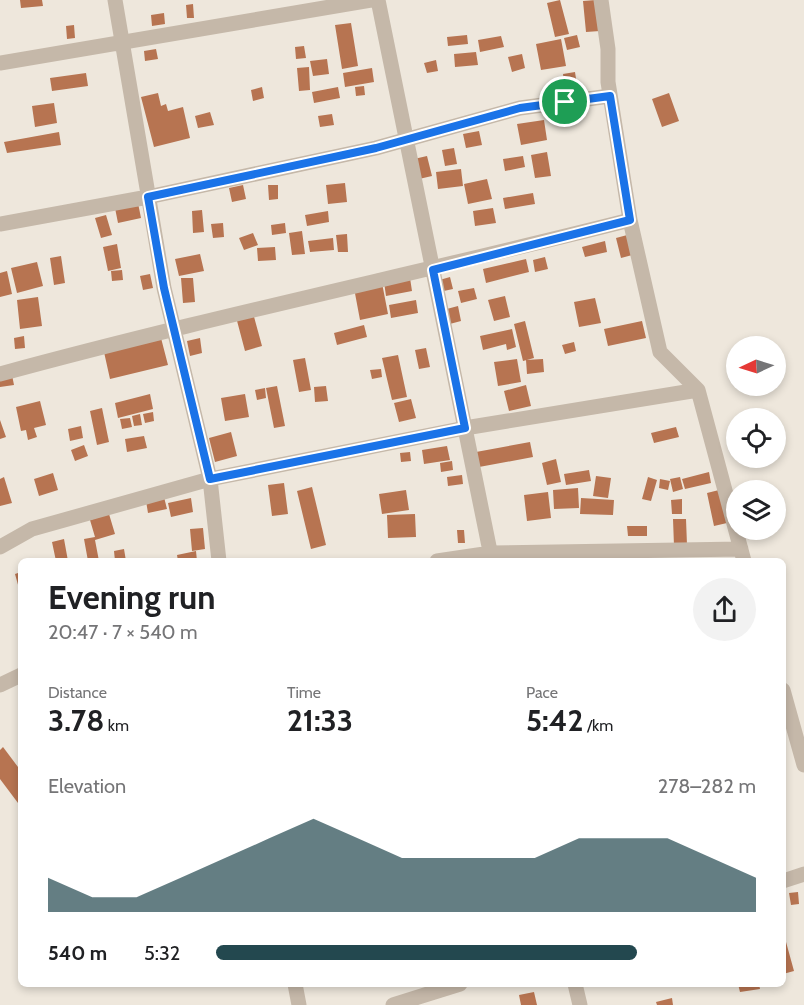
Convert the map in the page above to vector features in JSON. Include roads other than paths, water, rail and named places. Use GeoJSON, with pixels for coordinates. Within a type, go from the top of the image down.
{"type":"FeatureCollection","features":[{"type":"Feature","properties":{"kind":"street"},"geometry":{"type":"LineString","coordinates":[[115,0],[164,288],[210,479],[219,558]]}},
{"type":"Feature","properties":{"kind":"street"},"geometry":{"type":"LineString","coordinates":[[0,63],[371,0]]}},
{"type":"Feature","properties":{"kind":"street"},"geometry":{"type":"LineString","coordinates":[[378,0],[491,557],[743,555],[698,390],[660,352],[630,220],[610,96],[601,0]]}},
{"type":"Feature","properties":{"kind":"street"},"geometry":{"type":"LineString","coordinates":[[0,224],[148,197],[406,139],[520,108],[610,96]]}},
{"type":"Feature","properties":{"kind":"street"},"geometry":{"type":"LineString","coordinates":[[0,374],[174,327],[433,270],[630,220]]}},
{"type":"Feature","properties":{"kind":"street"},"geometry":{"type":"LineString","coordinates":[[0,547],[32,529],[210,479],[465,428],[698,390]]}},
{"type":"Feature","properties":{"kind":"street"},"geometry":{"type":"LineString","coordinates":[[0,685],[18,676]]}},
{"type":"Feature","properties":{"kind":"street"},"geometry":{"type":"LineString","coordinates":[[788,723],[804,765]]}},
{"type":"Feature","properties":{"kind":"street"},"geometry":{"type":"LineString","coordinates":[[786,880],[804,874]]}},
{"type":"Feature","properties":{"kind":"street"},"geometry":{"type":"LineString","coordinates":[[296,987],[299,1005]]}},
{"type":"Feature","properties":{"kind":"street"},"geometry":{"type":"LineString","coordinates":[[393,1005],[450,987]]}},
{"type":"Feature","properties":{"kind":"street"},"geometry":{"type":"LineString","coordinates":[[576,987],[580,1005]]}}]}
